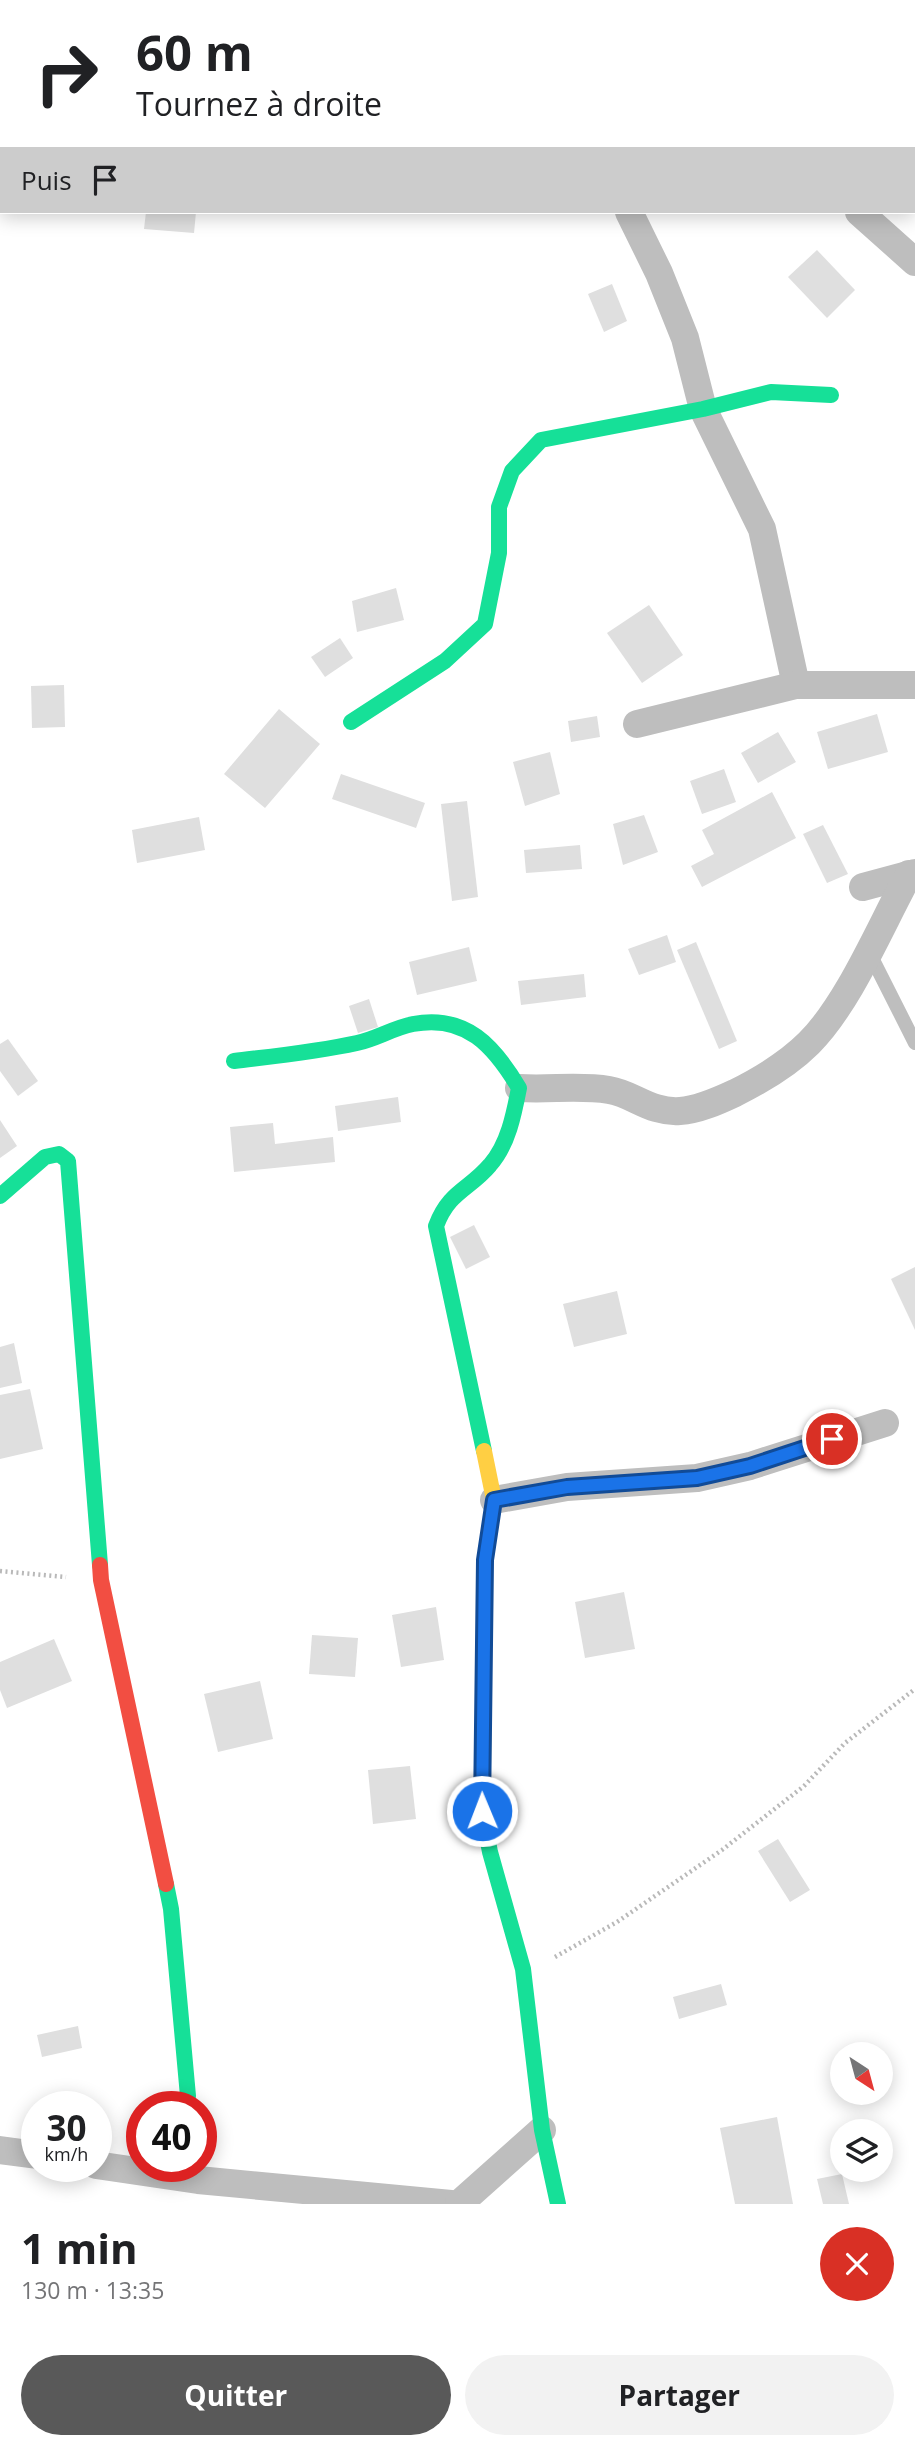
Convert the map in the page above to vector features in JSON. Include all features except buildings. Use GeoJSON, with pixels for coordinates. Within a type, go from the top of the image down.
{"type":"FeatureCollection","features":[{"type":"Feature","properties":{"kind":"street"},"geometry":{"type":"LineString","coordinates":[[630,214],[659,273],[685,338],[703,409],[762,529],[796,685]]}},
{"type":"Feature","properties":{"kind":"street"},"geometry":{"type":"LineString","coordinates":[[861,214],[915,262]]}},
{"type":"Feature","properties":{"kind":"street"},"geometry":{"type":"LineString","coordinates":[[351,722],[444,661],[485,624],[499,553],[499,507],[512,471],[541,440],[703,409],[771,392],[831,395]]}},
{"type":"Feature","properties":{"kind":"street"},"geometry":{"type":"LineString","coordinates":[[637,724],[796,685],[915,685]]}},
{"type":"Feature","properties":{"kind":"street"},"geometry":{"type":"LineString","coordinates":[[863,887],[912,874]]}},
{"type":"Feature","properties":{"kind":"street"},"geometry":{"type":"LineString","coordinates":[[519,1088],[540,1090],[583,1086],[614,1091],[648,1107],[679,1111],[712,1103],[764,1079],[809,1043],[842,999],[912,874]]}},
{"type":"Feature","properties":{"kind":"street"},"geometry":{"type":"LineString","coordinates":[[234,1060],[336,1047],[381,1036],[414,1024],[442,1022],[471,1030],[493,1049],[519,1088],[514,1118],[493,1163],[471,1184],[450,1198],[441,1209],[436,1226],[494,1500],[485,1560],[482,1811],[490,1852],[523,1969],[542,2130],[558,2204]]}},
{"type":"Feature","properties":{"kind":"street"},"geometry":{"type":"LineString","coordinates":[[0,1196],[45,1157],[60,1154],[68,1161],[102,1580],[172,1909],[188,2091]]}},
{"type":"Feature","properties":{"kind":"street"},"geometry":{"type":"LineString","coordinates":[[494,1500],[567,1487],[697,1478],[750,1466],[885,1423]]}},
{"type":"Feature","properties":{"kind":"street"},"geometry":{"type":"LineString","coordinates":[[459,2204],[542,2130]]}},
{"type":"Feature","properties":{"kind":"street"},"geometry":{"type":"LineString","coordinates":[[0,2150],[21,2153]]}},
{"type":"Feature","properties":{"kind":"street"},"geometry":{"type":"LineString","coordinates":[[182,2182],[202,2192],[451,2204]]}},
{"type":"Feature","properties":{"kind":"lane"},"geometry":{"type":"LineString","coordinates":[[868,950],[915,1042]]}},
{"type":"Feature","properties":{"kind":"path"},"geometry":{"type":"LineString","coordinates":[[0,1571],[102,1580]]}},
{"type":"Feature","properties":{"kind":"path"},"geometry":{"type":"LineString","coordinates":[[523,1969],[565,1952],[617,1922],[722,1850],[804,1786],[845,1743],[915,1689]]}},
{"type":"Feature","properties":{"kind":"traffic: fast"},"geometry":{"type":"LineString","coordinates":[[351,722],[445,661],[485,624],[499,553],[499,507],[512,471],[541,440],[703,409],[771,392],[831,395]]}},
{"type":"Feature","properties":{"kind":"traffic: fast"},"geometry":{"type":"LineString","coordinates":[[234,1061],[342,1046],[413,1024],[432,1022],[448,1024],[476,1036],[499,1059],[519,1088],[506,1139],[496,1157],[453,1198],[436,1226],[484,1451]]}},
{"type":"Feature","properties":{"kind":"traffic: fast"},"geometry":{"type":"LineString","coordinates":[[0,1196],[45,1157],[59,1154],[68,1161],[100,1565]]}},
{"type":"Feature","properties":{"kind":"traffic: fast"},"geometry":{"type":"LineString","coordinates":[[483,1764],[482,1811],[490,1852],[523,1969],[542,2130],[558,2204]]}},
{"type":"Feature","properties":{"kind":"traffic: fast"},"geometry":{"type":"LineString","coordinates":[[166,1884],[171,1909],[188,2091]]}},
{"type":"Feature","properties":{"kind":"traffic: slow"},"geometry":{"type":"LineString","coordinates":[[483,1764],[485,1560],[494,1500],[484,1451]]}},
{"type":"Feature","properties":{"kind":"traffic: jam"},"geometry":{"type":"LineString","coordinates":[[100,1565],[166,1884]]}},
{"type":"Feature","properties":{"kind":"route"},"geometry":{"type":"LineString","coordinates":[[482,1811],[485,1560],[494,1500],[567,1487],[697,1478],[750,1466],[832,1439]]}}]}
